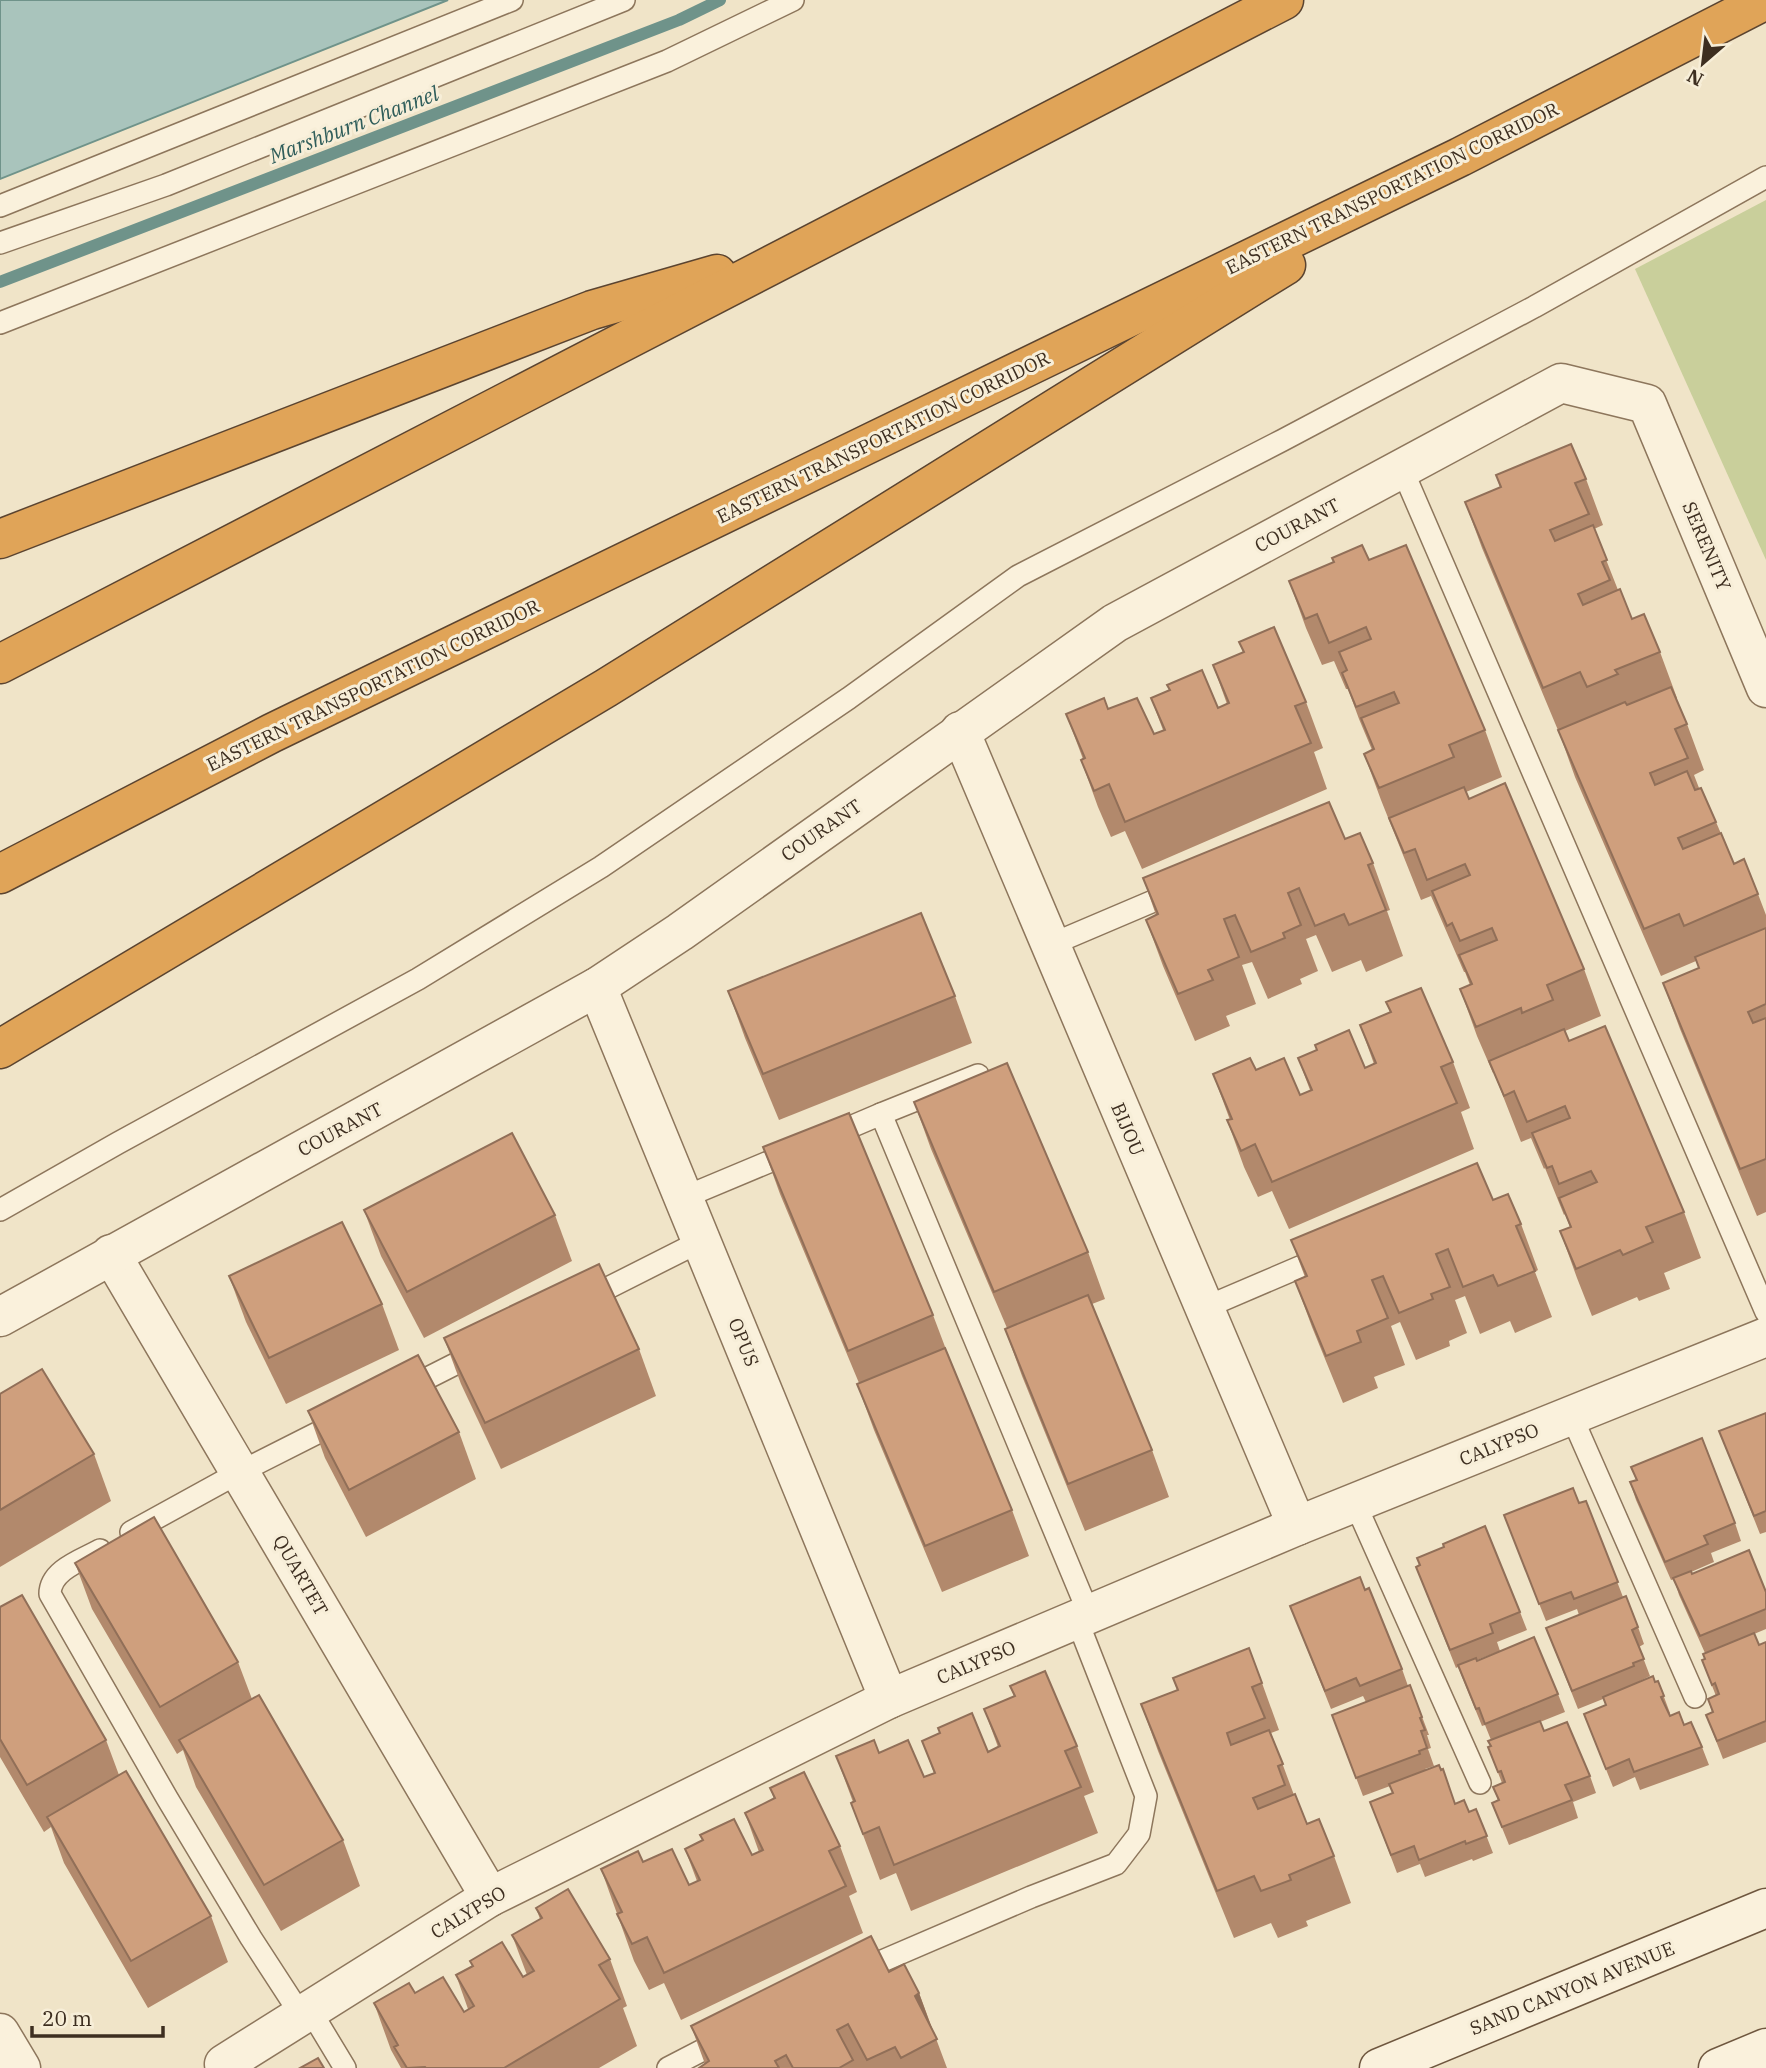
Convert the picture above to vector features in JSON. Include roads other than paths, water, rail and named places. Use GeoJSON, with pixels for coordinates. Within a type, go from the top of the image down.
{"type":"FeatureCollection","features":[{"type":"Feature","properties":{"kind":"highway"},"geometry":{"type":"LineString","coordinates":[[0,664],[1284,0]]}},
{"type":"Feature","properties":{"kind":"highway","name":"EASTERN TRANSPORTATION CORRIDOR"},"geometry":{"type":"LineString","coordinates":[[0,874],[284,727],[1461,157],[1766,0]]}},
{"type":"Feature","properties":{"kind":"highway"},"geometry":{"type":"LineString","coordinates":[[0,1049],[606,688],[1461,157]]}},
{"type":"Feature","properties":{"kind":"highway"},"geometry":{"type":"LineString","coordinates":[[0,539],[592,310],[793,253]]}},
{"type":"Feature","properties":{"kind":"street","name":"COURANT"},"geometry":{"type":"LineString","coordinates":[[0,1317],[597,987],[680,932],[1115,623],[1562,383],[1647,404]]}},
{"type":"Feature","properties":{"kind":"street","name":"SERENITY"},"geometry":{"type":"LineString","coordinates":[[1647,404],[1766,688]]}},
{"type":"Feature","properties":{"kind":"street","name":"BIJOU"},"geometry":{"type":"LineString","coordinates":[[960,732],[1297,1526]]}},
{"type":"Feature","properties":{"kind":"street","name":"OPUS"},"geometry":{"type":"LineString","coordinates":[[597,987],[889,1699]]}},
{"type":"Feature","properties":{"kind":"street","name":"QUARTET"},"geometry":{"type":"LineString","coordinates":[[111,1254],[490,1897]]}},
{"type":"Feature","properties":{"kind":"street","name":"CALYPSO"},"geometry":{"type":"LineString","coordinates":[[224,2064],[490,1897],[889,1699],[1297,1526],[1766,1336]]}},
{"type":"Feature","properties":{"kind":"street","name":"SAND CANYON AVENUE"},"geometry":{"type":"LineString","coordinates":[[1379,2068],[1766,1908]]}},
{"type":"Feature","properties":{"kind":"street"},"geometry":{"type":"LineString","coordinates":[[0,2033],[21,2068]]}},
{"type":"Feature","properties":{"kind":"street"},"geometry":{"type":"LineString","coordinates":[[1718,2068],[1766,2048]]}},
{"type":"Feature","properties":{"kind":"lane"},"geometry":{"type":"LineString","coordinates":[[0,206],[512,0]]}},
{"type":"Feature","properties":{"kind":"lane"},"geometry":{"type":"LineString","coordinates":[[0,243],[166,185],[624,0]]}},
{"type":"Feature","properties":{"kind":"lane"},"geometry":{"type":"LineString","coordinates":[[0,323],[667,61],[793,0]]}},
{"type":"Feature","properties":{"kind":"lane"},"geometry":{"type":"LineString","coordinates":[[0,1210],[418,979],[601,867],[849,698],[1018,576],[1522,313],[1766,177]]}},
{"type":"Feature","properties":{"kind":"lane"},"geometry":{"type":"LineString","coordinates":[[1402,469],[1766,1312]]}},
{"type":"Feature","properties":{"kind":"lane"},"geometry":{"type":"LineString","coordinates":[[1050,945],[1199,882]]}},
{"type":"Feature","properties":{"kind":"lane"},"geometry":{"type":"LineString","coordinates":[[685,1198],[978,1075]]}},
{"type":"Feature","properties":{"kind":"lane"},"geometry":{"type":"LineString","coordinates":[[845,1977],[1031,1897],[1116,1864],[1139,1834],[1146,1796],[1083,1617],[881,1114]]}},
{"type":"Feature","properties":{"kind":"lane"},"geometry":{"type":"LineString","coordinates":[[565,1309],[703,1240]]}},
{"type":"Feature","properties":{"kind":"lane"},"geometry":{"type":"LineString","coordinates":[[1205,1308],[1345,1247]]}},
{"type":"Feature","properties":{"kind":"lane"},"geometry":{"type":"LineString","coordinates":[[390,1397],[502,1340]]}},
{"type":"Feature","properties":{"kind":"lane"},"geometry":{"type":"LineString","coordinates":[[345,2068],[251,1938],[167,1798],[50,1594],[50,1588],[57,1574],[240,1472],[365,1409]]}},
{"type":"Feature","properties":{"kind":"lane"},"geometry":{"type":"LineString","coordinates":[[1570,1415],[1695,1697]]}},
{"type":"Feature","properties":{"kind":"lane"},"geometry":{"type":"LineString","coordinates":[[1355,1503],[1480,1783]]}},
{"type":"Feature","properties":{"kind":"lane"},"geometry":{"type":"LineString","coordinates":[[668,2068],[736,2033]]}},
{"type":"Feature","properties":{"kind":"water"},"geometry":{"type":"Polygon","coordinates":[[[0,0],[448,0],[0,179],[0,0]]]}},
{"type":"Feature","properties":{"kind":"waterway","name":"Marshburn Channel"},"geometry":{"type":"LineString","coordinates":[[0,282],[679,20],[720,0]]}}]}
